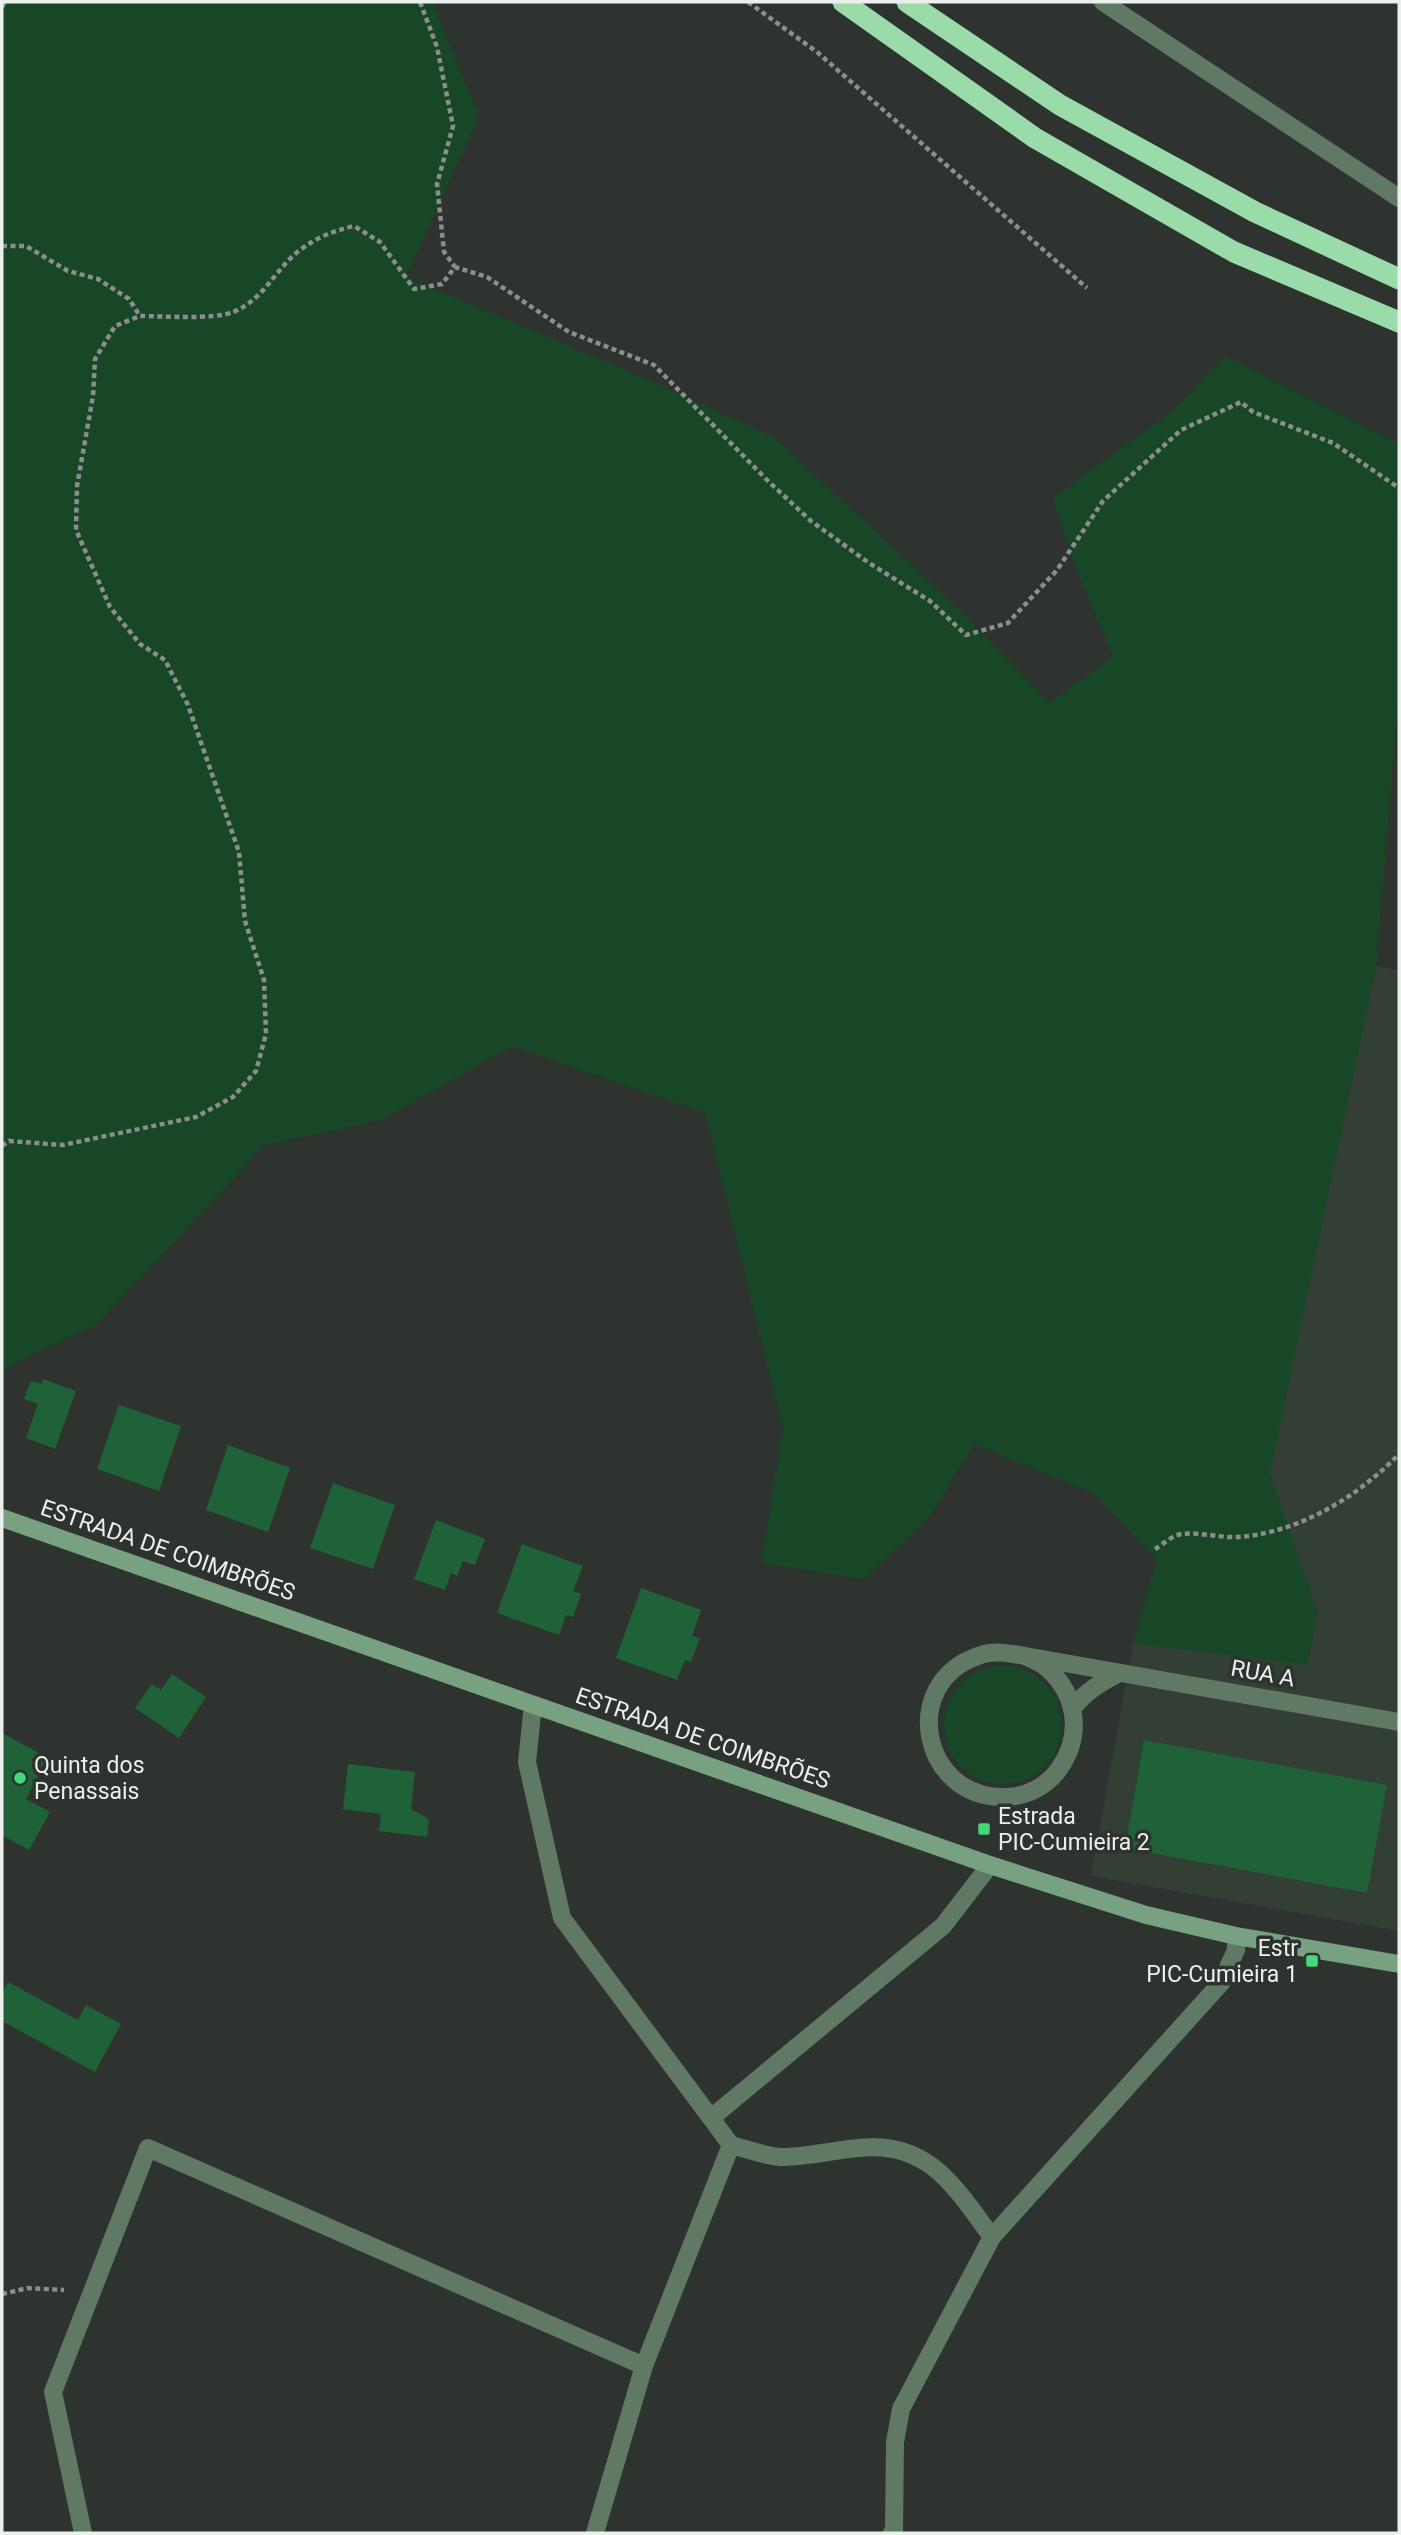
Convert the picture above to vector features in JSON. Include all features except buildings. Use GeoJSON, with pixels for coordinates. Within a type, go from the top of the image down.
{"type":"FeatureCollection","features":[{"type":"Feature","properties":{"kind":"highway"},"geometry":{"type":"LineString","coordinates":[[843,2],[1035,138],[1116,185],[1234,252],[1399,322]]}},
{"type":"Feature","properties":{"kind":"highway"},"geometry":{"type":"LineString","coordinates":[[907,2],[1060,105],[1255,212],[1399,279]]}},
{"type":"Feature","properties":{"kind":"street"},"geometry":{"type":"LineString","coordinates":[[1103,2],[1399,198]]}},
{"type":"Feature","properties":{"kind":"street","name":"ESTRADA DE COIMBRÕES"},"geometry":{"type":"LineString","coordinates":[[2,1518],[990,1865],[1146,1915],[1236,1936],[1399,1964]]}},
{"type":"Feature","properties":{"kind":"street"},"geometry":{"type":"LineString","coordinates":[[1002,1652],[1025,1656],[1047,1667],[1063,1686],[1073,1708],[1074,1734],[1068,1758],[1053,1777],[1034,1791],[1012,1797],[987,1797],[964,1788],[946,1773],[934,1753],[928,1730],[931,1706],[941,1684],[957,1667],[978,1656],[1002,1652]]}},
{"type":"Feature","properties":{"kind":"street","name":"RUA A"},"geometry":{"type":"LineString","coordinates":[[1025,1656],[1399,1722]]}},
{"type":"Feature","properties":{"kind":"street"},"geometry":{"type":"LineString","coordinates":[[1073,1708],[1096,1685],[1119,1673]]}},
{"type":"Feature","properties":{"kind":"street"},"geometry":{"type":"LineString","coordinates":[[533,1705],[527,1762],[562,1918],[731,2145],[781,2157],[873,2146],[903,2150],[932,2167],[955,2188],[992,2237]]}},
{"type":"Feature","properties":{"kind":"street"},"geometry":{"type":"LineString","coordinates":[[710,2118],[943,1926],[990,1865]]}},
{"type":"Feature","properties":{"kind":"street"},"geometry":{"type":"LineString","coordinates":[[895,2532],[895,2442],[901,2409],[992,2237],[1221,1983],[1236,1950],[1236,1936]]}},
{"type":"Feature","properties":{"kind":"street"},"geometry":{"type":"LineString","coordinates":[[595,2533],[644,2366],[731,2145]]}},
{"type":"Feature","properties":{"kind":"street"},"geometry":{"type":"LineString","coordinates":[[83,2533],[53,2392],[148,2148],[644,2366]]}},
{"type":"Feature","properties":{"kind":"path"},"geometry":{"type":"LineString","coordinates":[[2,7],[5,2]]}},
{"type":"Feature","properties":{"kind":"path"},"geometry":{"type":"LineString","coordinates":[[420,2],[437,47],[453,126],[437,184],[444,252],[456,267],[487,277],[569,332],[654,365],[811,521],[869,564],[930,601],[966,635],[1008,623],[1057,570],[1103,501],[1181,430],[1241,402],[1253,412],[1334,443],[1399,488]]}},
{"type":"Feature","properties":{"kind":"path"},"geometry":{"type":"LineString","coordinates":[[748,2],[817,52],[1087,288]]}},
{"type":"Feature","properties":{"kind":"path"},"geometry":{"type":"LineString","coordinates":[[2,1146],[9,1141],[63,1145],[196,1117],[233,1097],[256,1071],[266,1034],[264,980],[245,921],[239,852],[188,705],[165,660],[140,644],[110,607],[76,530],[77,486],[93,396],[95,359],[115,326],[140,316],[191,317],[232,313],[262,295],[298,251],[326,233],[354,226],[380,242],[414,289],[442,284],[456,267]]}},
{"type":"Feature","properties":{"kind":"path"},"geometry":{"type":"LineString","coordinates":[[2,246],[26,246],[68,271],[98,279],[128,299],[140,316]]}},
{"type":"Feature","properties":{"kind":"path"},"geometry":{"type":"LineString","coordinates":[[1155,1549],[1181,1533],[1237,1537],[1315,1517],[1366,1483],[1399,1454]]}},
{"type":"Feature","properties":{"kind":"path"},"geometry":{"type":"LineString","coordinates":[[2,2294],[28,2288],[64,2290]]}},
{"type":"Feature","properties":{"kind":"shaded area"},"geometry":{"type":"Polygon","coordinates":[[[1376,966],[1399,971],[1399,1931],[1091,1876],[1133,1643],[1307,1664],[1318,1613],[1269,1473],[1376,966]]]}},
{"type":"Feature","properties":{"kind":"green space"},"geometry":{"type":"Polygon","coordinates":[[[2,2],[432,2],[479,116],[406,277],[628,371],[774,437],[960,610],[1049,703],[1113,657],[1073,561],[1053,498],[1175,409],[1225,356],[1397,443],[1399,686],[1376,966],[1270,1473],[1318,1614],[1307,1665],[1133,1643],[1157,1560],[1094,1493],[974,1444],[927,1520],[864,1579],[761,1563],[783,1428],[705,1113],[512,1046],[381,1120],[265,1145],[96,1325],[2,1369],[2,2]]]}},
{"type":"Feature","properties":{"kind":"green space"},"geometry":{"type":"Polygon","coordinates":[[[1003,1666],[1026,1671],[1045,1683],[1057,1702],[1062,1725],[1057,1748],[1045,1767],[1026,1779],[1003,1784],[980,1779],[961,1767],[949,1748],[944,1725],[949,1702],[961,1683],[980,1671],[1003,1666]]]}},
{"type":"Feature","properties":{"kind":"place","name":"Quinta dos Penassais"},"geometry":{"type":"Point","coordinates":[20,1778]}},
{"type":"Feature","properties":{"kind":"place","name":"Estrada PIC-Cumieira 2"},"geometry":{"type":"Point","coordinates":[984,1829]}},
{"type":"Feature","properties":{"kind":"place","name":"Estr PIC-Cumieira 1"},"geometry":{"type":"Point","coordinates":[1312,1961]}}]}
